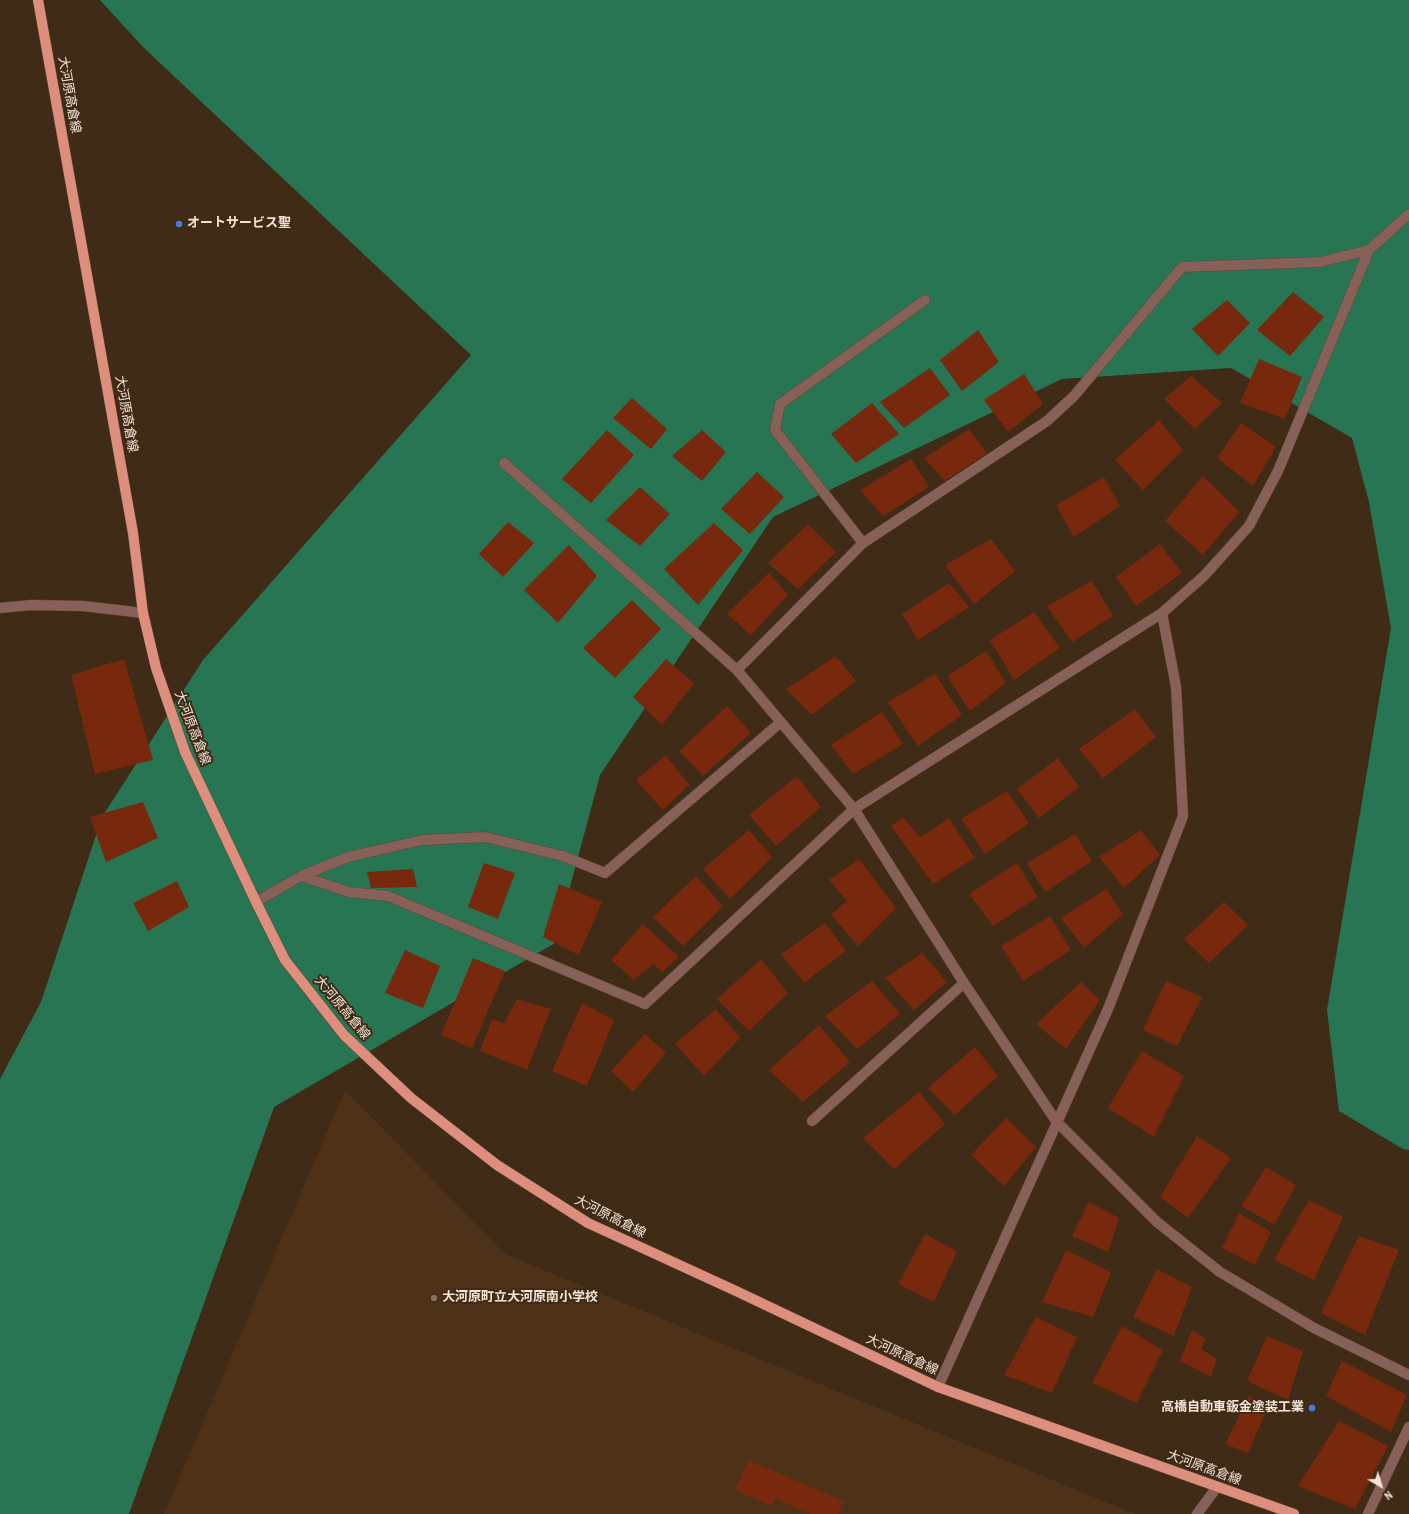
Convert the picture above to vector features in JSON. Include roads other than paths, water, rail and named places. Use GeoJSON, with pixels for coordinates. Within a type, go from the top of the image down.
{"type":"FeatureCollection","features":[{"type":"Feature","properties":{"kind":"main road","name":"大河原高倉線"},"geometry":{"type":"LineString","coordinates":[[38,0],[131,518],[143,612],[156,668],[185,752],[285,960],[344,1035],[411,1098],[497,1166],[588,1223],[938,1386],[1294,1514]]}},
{"type":"Feature","properties":{"kind":"street"},"geometry":{"type":"LineString","coordinates":[[301,876],[349,892],[388,896],[645,1004],[854,809],[1162,614],[1204,576],[1249,526],[1278,471],[1369,250],[1409,214]]}},
{"type":"Feature","properties":{"kind":"street"},"geometry":{"type":"LineString","coordinates":[[737,670],[863,543],[1047,421],[1074,396],[1182,267],[1320,262],[1369,250]]}},
{"type":"Feature","properties":{"kind":"street"},"geometry":{"type":"LineString","coordinates":[[863,543],[775,430],[780,404],[925,300]]}},
{"type":"Feature","properties":{"kind":"street"},"geometry":{"type":"LineString","coordinates":[[504,463],[737,670],[854,809],[964,983],[1056,1121],[1157,1222],[1220,1272],[1314,1328],[1409,1375]]}},
{"type":"Feature","properties":{"kind":"street"},"geometry":{"type":"LineString","coordinates":[[0,608],[31,605],[83,606],[143,612]]}},
{"type":"Feature","properties":{"kind":"street"},"geometry":{"type":"LineString","coordinates":[[938,1386],[1056,1121],[1108,1009],[1183,816],[1176,687],[1162,614]]}},
{"type":"Feature","properties":{"kind":"street"},"geometry":{"type":"LineString","coordinates":[[256,902],[301,876],[348,856],[422,840],[484,837],[563,856],[605,873],[781,722]]}},
{"type":"Feature","properties":{"kind":"street"},"geometry":{"type":"LineString","coordinates":[[812,1121],[964,983]]}},
{"type":"Feature","properties":{"kind":"street"},"geometry":{"type":"LineString","coordinates":[[1368,1514],[1409,1427]]}},
{"type":"Feature","properties":{"kind":"street"},"geometry":{"type":"LineString","coordinates":[[1197,1514],[1217,1487]]}},
{"type":"Feature","properties":{"kind":"place","name":"オートサービス聖"},"geometry":{"type":"Point","coordinates":[179,224]}},
{"type":"Feature","properties":{"kind":"place","name":"大河原町立大河原南小学校"},"geometry":{"type":"Point","coordinates":[434,1298]}},
{"type":"Feature","properties":{"kind":"place","name":"高橋自動車鈑金塗装工業"},"geometry":{"type":"Point","coordinates":[1312,1408]}}]}
